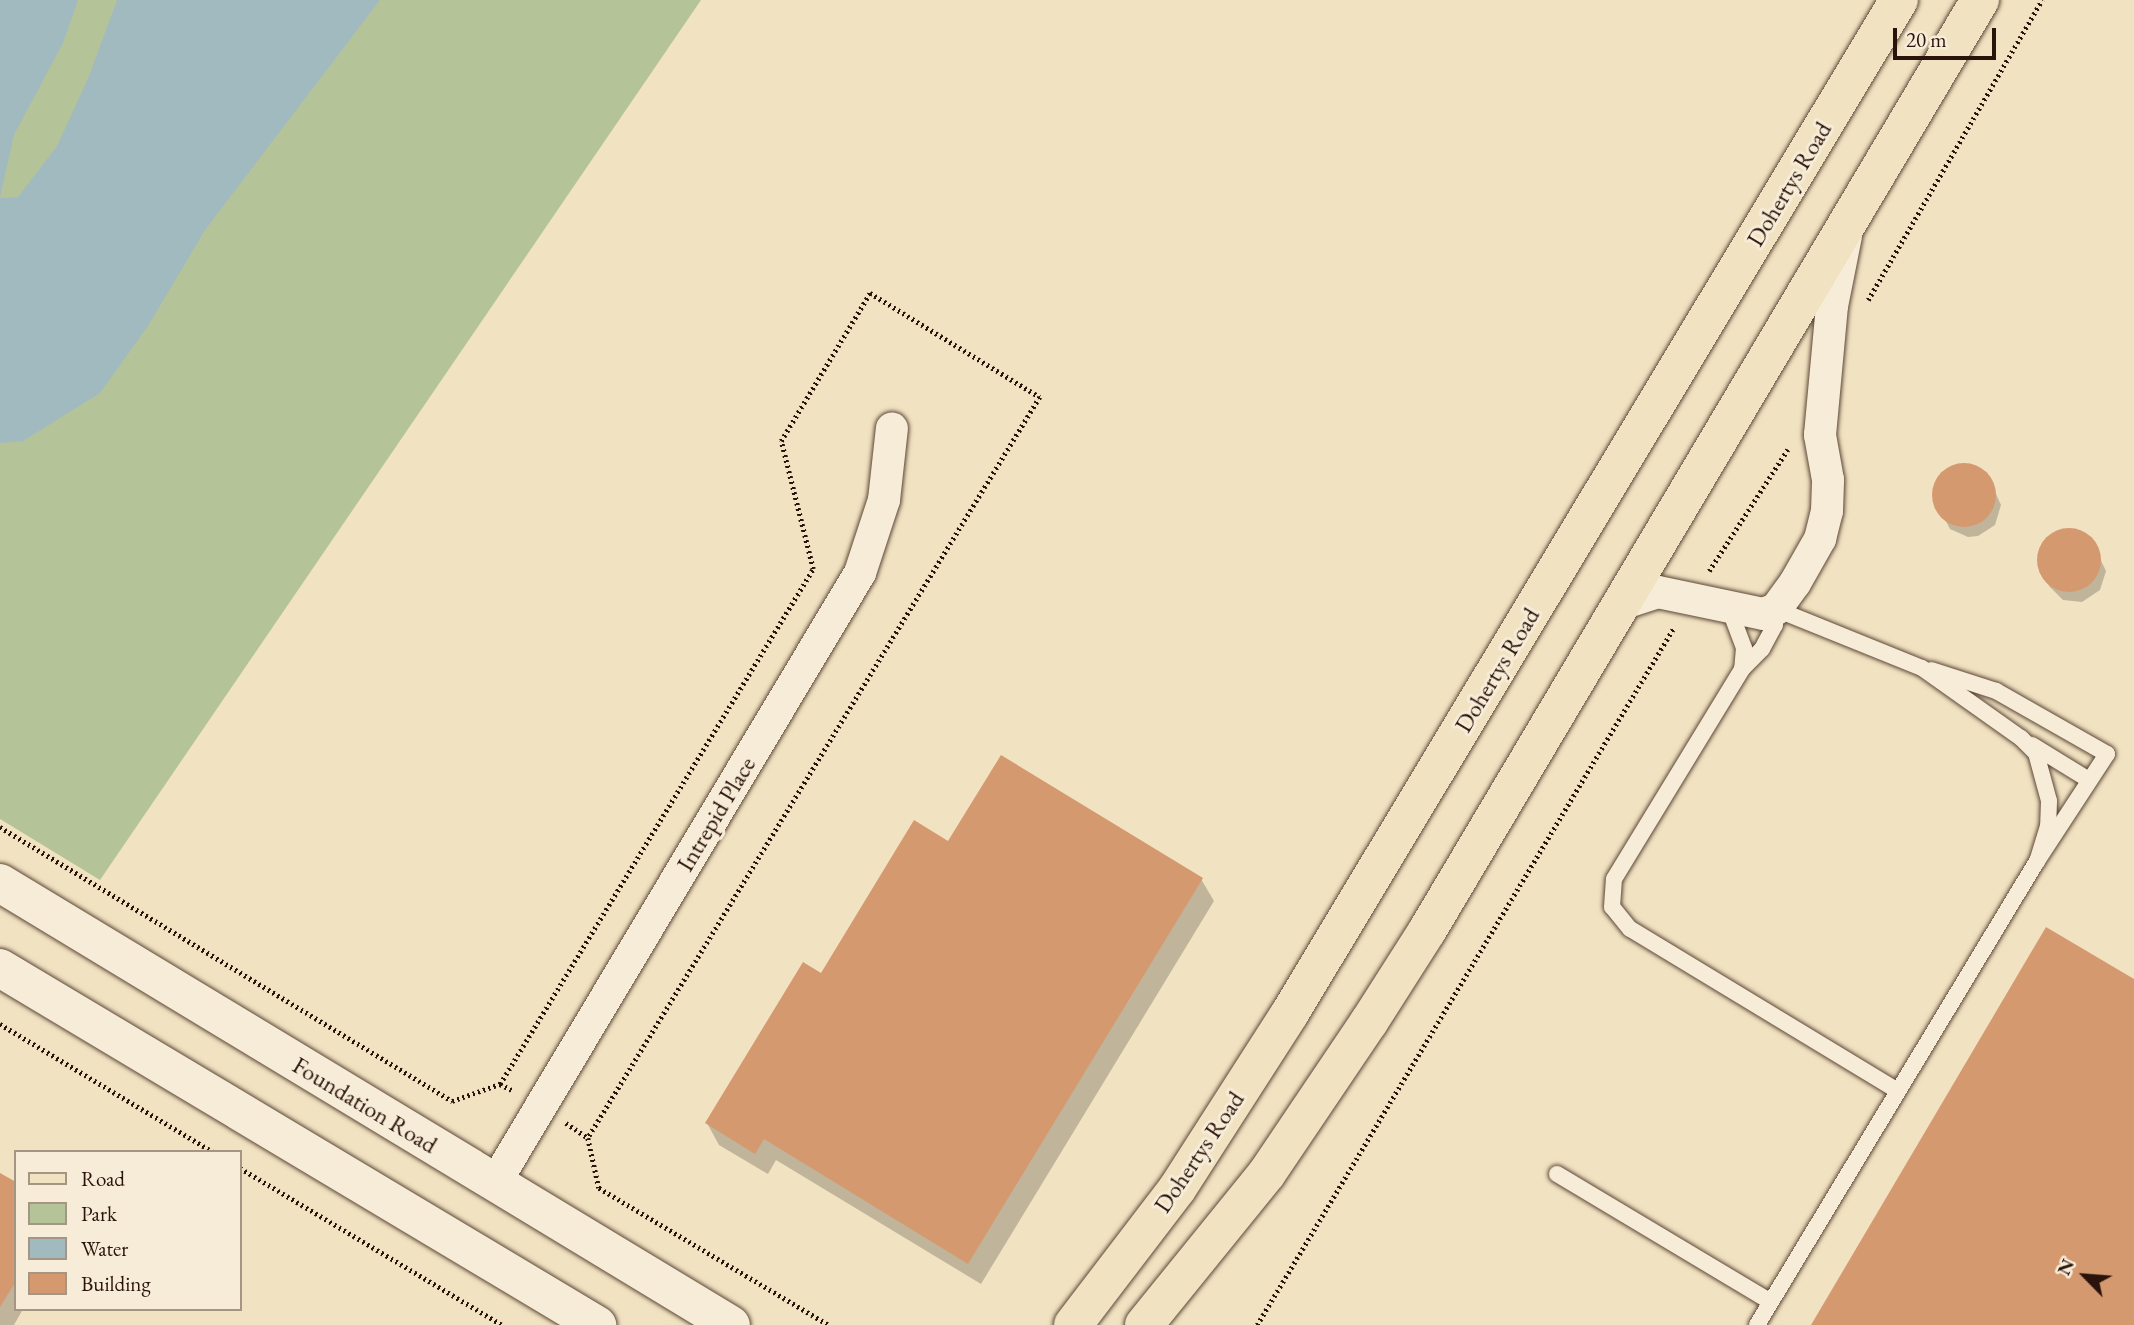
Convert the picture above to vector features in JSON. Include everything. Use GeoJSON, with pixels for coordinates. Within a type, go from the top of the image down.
{"type":"FeatureCollection","features":[{"type":"Feature","properties":{"kind":"main road","name":"Dohertys Road"},"geometry":{"type":"LineString","coordinates":[[1073,1325],[1177,1189],[1276,1036],[1899,0]]}},
{"type":"Feature","properties":{"kind":"main road"},"geometry":{"type":"LineString","coordinates":[[1144,1325],[1267,1173],[1311,1111],[1427,931],[1618,605],[1980,0]]}},
{"type":"Feature","properties":{"kind":"street"},"geometry":{"type":"LineString","coordinates":[[1618,605],[1658,592],[1763,614],[1776,609],[1820,539],[1826,511],[1828,480],[1820,435],[1832,306],[1850,218]]}},
{"type":"Feature","properties":{"kind":"street","name":"Intrepid Place"},"geometry":{"type":"LineString","coordinates":[[495,1183],[860,573],[884,500],[892,428]]}},
{"type":"Feature","properties":{"kind":"street","name":"Foundation Road"},"geometry":{"type":"LineString","coordinates":[[0,883],[731,1325]]}},
{"type":"Feature","properties":{"kind":"street"},"geometry":{"type":"LineString","coordinates":[[0,968],[597,1325]]}},
{"type":"Feature","properties":{"kind":"lane"},"geometry":{"type":"LineString","coordinates":[[1728,605],[1744,648],[1742,669]]}},
{"type":"Feature","properties":{"kind":"lane"},"geometry":{"type":"LineString","coordinates":[[1757,1325],[2037,861],[2107,754],[1996,691],[1922,668],[1776,609],[1775,625],[1762,649],[1742,669],[1614,879],[1612,907],[1630,929],[1898,1091]]}},
{"type":"Feature","properties":{"kind":"lane"},"geometry":{"type":"LineString","coordinates":[[1922,668],[2021,738],[2090,780]]}},
{"type":"Feature","properties":{"kind":"lane"},"geometry":{"type":"LineString","coordinates":[[2021,738],[2036,753],[2049,801],[2048,826],[2037,861]]}},
{"type":"Feature","properties":{"kind":"lane"},"geometry":{"type":"LineString","coordinates":[[1557,1174],[1771,1302]]}},
{"type":"Feature","properties":{"kind":"path"},"geometry":{"type":"LineString","coordinates":[[1862,310],[2042,0]]}},
{"type":"Feature","properties":{"kind":"path"},"geometry":{"type":"LineString","coordinates":[[1257,1325],[1692,597],[1791,445]]}},
{"type":"Feature","properties":{"kind":"path"},"geometry":{"type":"LineString","coordinates":[[0,827],[452,1101],[500,1084],[541,1106],[588,1138],[599,1188],[829,1325]]}},
{"type":"Feature","properties":{"kind":"path"},"geometry":{"type":"LineString","coordinates":[[0,1024],[211,1150]]}},
{"type":"Feature","properties":{"kind":"path"},"geometry":{"type":"LineString","coordinates":[[242,1168],[502,1325]]}},
{"type":"Feature","properties":{"kind":"green space"},"geometry":{"type":"Polygon","coordinates":[[[0,0],[701,0],[100,880],[0,819],[0,0]]]}},
{"type":"Feature","properties":{"kind":"water"},"geometry":{"type":"Polygon","coordinates":[[[0,0],[78,0],[63,43],[14,135],[0,197],[0,0]]]}},
{"type":"Feature","properties":{"kind":"water"},"geometry":{"type":"Polygon","coordinates":[[[117,0],[380,0],[205,230],[148,326],[100,393],[23,441],[0,443],[0,198],[18,197],[57,146],[89,76],[117,0]]]}},
{"type":"Feature","properties":{"kind":"building"},"geometry":{"type":"Polygon","coordinates":[[[1964,463],[1982,469],[1990,477],[1996,495],[1990,513],[1982,521],[1964,527],[1946,521],[1938,513],[1932,495],[1938,477],[1946,469],[1964,463]]]}},
{"type":"Feature","properties":{"kind":"building"},"geometry":{"type":"Polygon","coordinates":[[[2069,528],[2087,534],[2095,542],[2101,560],[2095,578],[2087,586],[2069,592],[2051,586],[2043,578],[2037,560],[2043,542],[2051,534],[2069,528]]]}},
{"type":"Feature","properties":{"kind":"building"},"geometry":{"type":"Polygon","coordinates":[[[1001,755],[1203,878],[968,1264],[764,1139],[755,1154],[705,1123],[803,962],[821,973],[914,820],[948,841],[1001,755]]]}},
{"type":"Feature","properties":{"kind":"building"},"geometry":{"type":"Polygon","coordinates":[[[2046,927],[2134,979],[2134,1325],[1811,1325],[2046,927]]]}},
{"type":"Feature","properties":{"kind":"building"},"geometry":{"type":"Polygon","coordinates":[[[0,1173],[14,1181],[14,1284],[0,1307],[0,1173]]]}}]}
